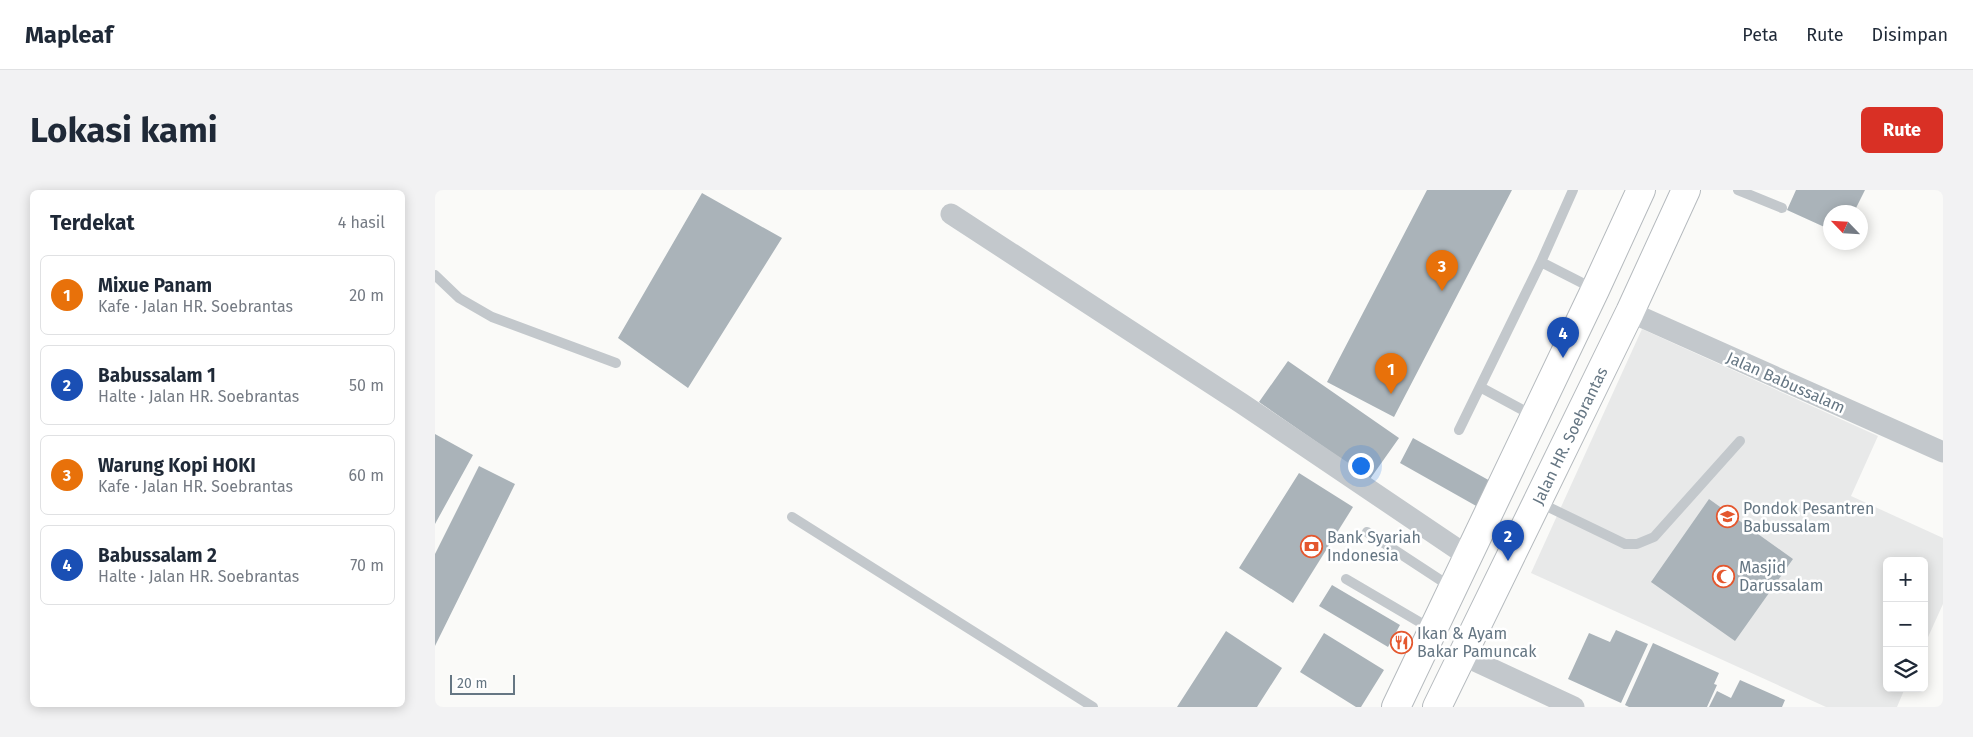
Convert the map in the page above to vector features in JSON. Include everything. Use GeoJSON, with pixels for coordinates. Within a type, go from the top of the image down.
{"type":"FeatureCollection","features":[{"type":"Feature","properties":{"kind":"main road"},"geometry":{"type":"LineString","coordinates":[[1397,707],[1595,290],[1637,191],[1681,200]]}},
{"type":"Feature","properties":{"kind":"main road","name":"Jalan HR. Soebrantas"},"geometry":{"type":"LineString","coordinates":[[1437,707],[1629,312],[1681,200]]}},
{"type":"Feature","properties":{"kind":"street"},"geometry":{"type":"LineString","coordinates":[[951,214],[1241,403],[1469,557]]}},
{"type":"Feature","properties":{"kind":"street","name":"Jalan Babussalam"},"geometry":{"type":"LineString","coordinates":[[1629,312],[1943,452]]}},
{"type":"Feature","properties":{"kind":"street"},"geometry":{"type":"LineString","coordinates":[[1462,655],[1575,707]]}},
{"type":"Feature","properties":{"kind":"lane"},"geometry":{"type":"LineString","coordinates":[[1459,430],[1541,262],[1573,190]]}},
{"type":"Feature","properties":{"kind":"lane"},"geometry":{"type":"LineString","coordinates":[[1738,190],[1782,208]]}},
{"type":"Feature","properties":{"kind":"lane"},"geometry":{"type":"LineString","coordinates":[[1541,262],[1595,290]]}},
{"type":"Feature","properties":{"kind":"lane"},"geometry":{"type":"LineString","coordinates":[[435,275],[459,298],[492,317],[616,363]]}},
{"type":"Feature","properties":{"kind":"lane"},"geometry":{"type":"LineString","coordinates":[[1480,388],[1535,416]]}},
{"type":"Feature","properties":{"kind":"lane"},"geometry":{"type":"LineString","coordinates":[[1537,502],[1625,544],[1637,544],[1654,537],[1740,440]]}},
{"type":"Feature","properties":{"kind":"lane"},"geometry":{"type":"LineString","coordinates":[[793,518],[1093,707]]}},
{"type":"Feature","properties":{"kind":"lane"},"geometry":{"type":"LineString","coordinates":[[1367,532],[1454,589]]}},
{"type":"Feature","properties":{"kind":"lane"},"geometry":{"type":"LineString","coordinates":[[1346,579],[1433,631]]}},
{"type":"Feature","properties":{"kind":"shaded area","name":"Pondok Pesantren Babussalam"},"geometry":{"type":"Polygon","coordinates":[[[1642,329],[1878,436],[1851,496],[1943,538],[1943,604],[1928,637],[1928,557],[1883,557],[1883,692],[1903,692],[1897,707],[1826,707],[1531,573],[1642,329]]]}},
{"type":"Feature","properties":{"kind":"building"},"geometry":{"type":"Polygon","coordinates":[[[1427,190],[1512,190],[1394,417],[1327,382],[1427,190]]]}},
{"type":"Feature","properties":{"kind":"building"},"geometry":{"type":"Polygon","coordinates":[[[1796,190],[1865,190],[1858,205],[1823,205],[1823,226],[1787,210],[1796,190]]]}},
{"type":"Feature","properties":{"kind":"building"},"geometry":{"type":"Polygon","coordinates":[[[702,193],[782,238],[688,388],[618,338],[702,193]]]}},
{"type":"Feature","properties":{"kind":"building"},"geometry":{"type":"Polygon","coordinates":[[[1288,361],[1399,438],[1370,479],[1259,402],[1288,361]]]}},
{"type":"Feature","properties":{"kind":"building"},"geometry":{"type":"Polygon","coordinates":[[[435,434],[473,455],[435,524],[435,434]]]}},
{"type":"Feature","properties":{"kind":"building"},"geometry":{"type":"Polygon","coordinates":[[[1413,438],[1492,482],[1478,507],[1400,463],[1413,438]]]}},
{"type":"Feature","properties":{"kind":"building"},"geometry":{"type":"Polygon","coordinates":[[[479,466],[515,484],[435,646],[435,554],[479,466]]]}},
{"type":"Feature","properties":{"kind":"building"},"geometry":{"type":"Polygon","coordinates":[[[1299,473],[1353,507],[1293,603],[1239,568],[1299,473]]]}},
{"type":"Feature","properties":{"kind":"building"},"geometry":{"type":"Polygon","coordinates":[[[1709,499],[1793,559],[1735,641],[1651,582],[1709,499]]]}},
{"type":"Feature","properties":{"kind":"building"},"geometry":{"type":"Polygon","coordinates":[[[1332,585],[1400,625],[1388,647],[1319,606],[1332,585]]]}},
{"type":"Feature","properties":{"kind":"building"},"geometry":{"type":"Polygon","coordinates":[[[1616,630],[1648,644],[1621,703],[1568,679],[1589,633],[1610,642],[1616,630]]]}},
{"type":"Feature","properties":{"kind":"building"},"geometry":{"type":"Polygon","coordinates":[[[1226,631],[1282,668],[1257,707],[1177,707],[1226,631]]]}},
{"type":"Feature","properties":{"kind":"building"},"geometry":{"type":"Polygon","coordinates":[[[1324,633],[1384,670],[1361,707],[1356,707],[1300,672],[1324,633]]]}},
{"type":"Feature","properties":{"kind":"building"},"geometry":{"type":"Polygon","coordinates":[[[1653,643],[1719,673],[1714,684],[1717,685],[1707,707],[1629,707],[1625,705],[1653,643]]]}},
{"type":"Feature","properties":{"kind":"building"},"geometry":{"type":"Polygon","coordinates":[[[1740,680],[1785,700],[1782,707],[1709,707],[1717,691],[1731,698],[1740,680]]]}},
{"type":"Feature","properties":{"kind":"place","name":"Warung Kopi HOKI"},"geometry":{"type":"Point","coordinates":[1442,291]}},
{"type":"Feature","properties":{"kind":"place","name":"Babussalam 2"},"geometry":{"type":"Point","coordinates":[1563,358]}},
{"type":"Feature","properties":{"kind":"place","name":"Mixue Panam"},"geometry":{"type":"Point","coordinates":[1391,394]}},
{"type":"Feature","properties":{"kind":"place","name":"Pondok Pesantren Babussalam"},"geometry":{"type":"Point","coordinates":[1727,517]}},
{"type":"Feature","properties":{"kind":"place","name":"Bank Syariah Indonesia"},"geometry":{"type":"Point","coordinates":[1311,546]}},
{"type":"Feature","properties":{"kind":"place","name":"Babussalam 1"},"geometry":{"type":"Point","coordinates":[1508,561]}},
{"type":"Feature","properties":{"kind":"place","name":"Masjid Darussalam"},"geometry":{"type":"Point","coordinates":[1723,576]}},
{"type":"Feature","properties":{"kind":"place","name":"Ikan & Ayam Bakar Pamuncak"},"geometry":{"type":"Point","coordinates":[1401,642]}}]}
